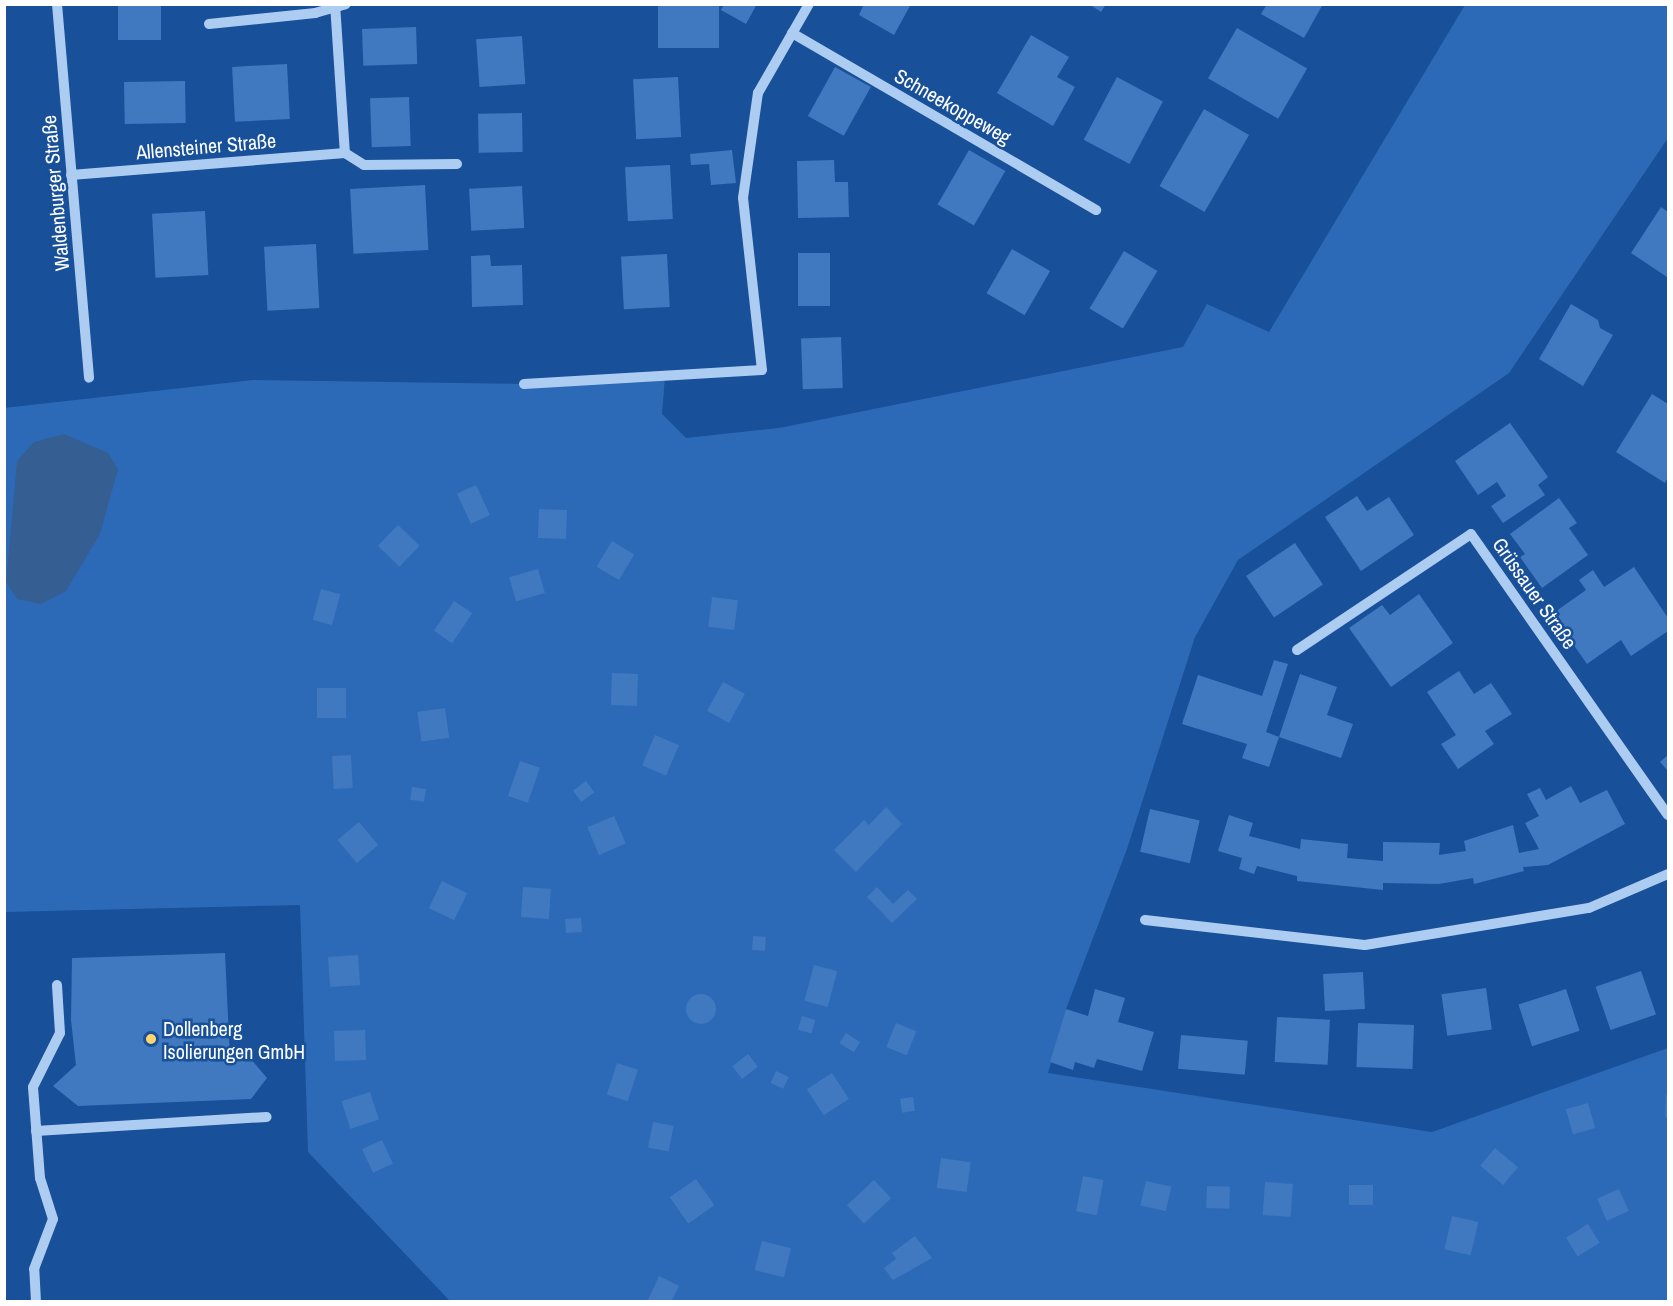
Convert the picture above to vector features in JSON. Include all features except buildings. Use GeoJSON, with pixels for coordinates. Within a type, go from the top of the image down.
{"type":"FeatureCollection","features":[{"type":"Feature","properties":{"kind":"street","name":"Waldenburger Straße"},"geometry":{"type":"LineString","coordinates":[[57,4],[89,378]]}},
{"type":"Feature","properties":{"kind":"street"},"geometry":{"type":"LineString","coordinates":[[524,384],[762,370],[743,198],[758,93],[809,4]]}},
{"type":"Feature","properties":{"kind":"street"},"geometry":{"type":"LineString","coordinates":[[209,24],[339,5],[345,153]]}},
{"type":"Feature","properties":{"kind":"street","name":"Schneekoppeweg"},"geometry":{"type":"LineString","coordinates":[[792,33],[1096,210]]}},
{"type":"Feature","properties":{"kind":"street","name":"Allensteiner Straße"},"geometry":{"type":"LineString","coordinates":[[71,175],[345,153],[364,165],[457,164]]}},
{"type":"Feature","properties":{"kind":"street","name":"Grüssauer Straße"},"geometry":{"type":"LineString","coordinates":[[1297,650],[1471,534],[1668,815]]}},
{"type":"Feature","properties":{"kind":"street"},"geometry":{"type":"LineString","coordinates":[[1145,920],[1365,945],[1589,908],[1668,874]]}},
{"type":"Feature","properties":{"kind":"street"},"geometry":{"type":"LineString","coordinates":[[36,1302],[34,1269],[53,1219],[40,1178],[33,1087],[60,1034],[57,985]]}},
{"type":"Feature","properties":{"kind":"street"},"geometry":{"type":"LineString","coordinates":[[36,1131],[267,1117]]}},
{"type":"Feature","properties":{"kind":"shaded area"},"geometry":{"type":"Polygon","coordinates":[[[1465,5],[1668,5],[1668,138],[1509,373],[1238,560],[1195,637],[1127,849],[1066,1009],[1048,1073],[1432,1132],[1668,1048],[1668,1301],[450,1301],[308,1152],[300,905],[5,912],[4,408],[253,380],[524,384],[665,376],[662,414],[686,438],[779,428],[1183,347],[1207,304],[1269,332],[1465,5]]]}},
{"type":"Feature","properties":{"kind":"shaded area"},"geometry":{"type":"Polygon","coordinates":[[[64,434],[108,453],[118,469],[100,534],[66,591],[41,604],[17,599],[6,582],[17,461],[34,442],[64,434]]]}},
{"type":"Feature","properties":{"kind":"place","name":"Dollenberg Isolierungen GmbH"},"geometry":{"type":"Point","coordinates":[151,1039]}}]}
